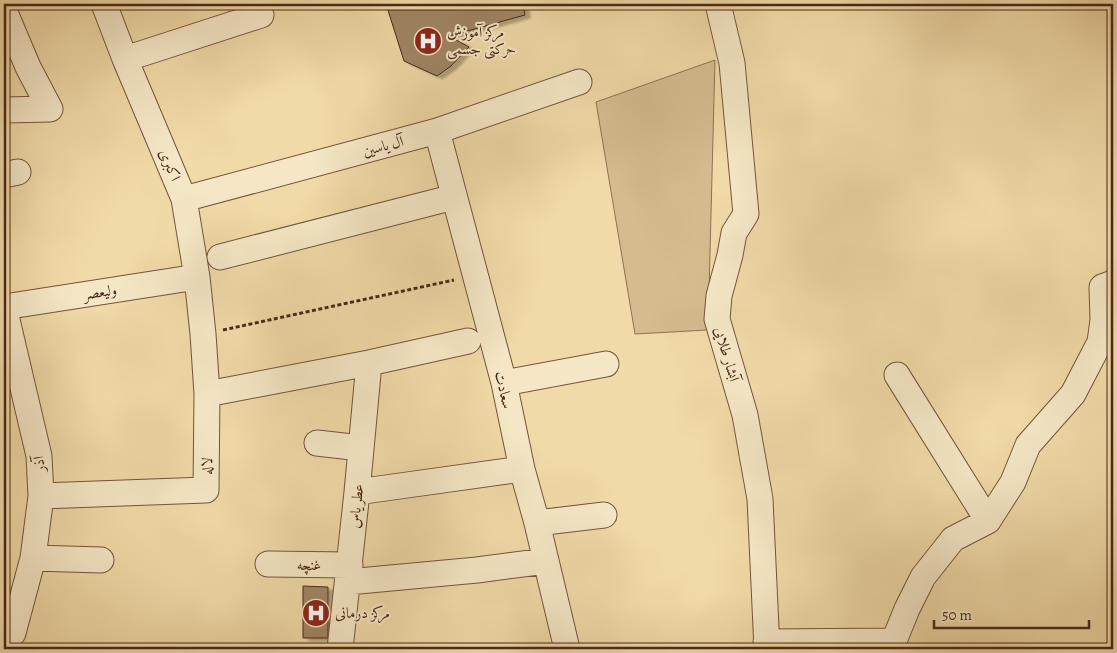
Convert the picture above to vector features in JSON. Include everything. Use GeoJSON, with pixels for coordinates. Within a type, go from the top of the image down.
{"type":"FeatureCollection","features":[{"type":"Feature","properties":{"kind":"street"},"geometry":{"type":"LineString","coordinates":[[104,4],[125,59],[261,15]]}},
{"type":"Feature","properties":{"kind":"street","name":"آبشار طلایی"},"geometry":{"type":"LineString","coordinates":[[718,4],[732,63],[746,214],[734,233],[719,296],[717,318],[745,415],[760,499],[766,645]]}},
{"type":"Feature","properties":{"kind":"street"},"geometry":{"type":"LineString","coordinates":[[4,110],[50,109],[7,26]]}},
{"type":"Feature","properties":{"kind":"street","name":"اکبری"},"geometry":{"type":"LineString","coordinates":[[125,59],[184,199],[197,277]]}},
{"type":"Feature","properties":{"kind":"street","name":"آل یاسین"},"geometry":{"type":"LineString","coordinates":[[184,199],[437,131],[579,82]]}},
{"type":"Feature","properties":{"kind":"street","name":"سعادت"},"geometry":{"type":"LineString","coordinates":[[437,131],[504,383],[522,469],[537,522],[567,649]]}},
{"type":"Feature","properties":{"kind":"street"},"geometry":{"type":"LineString","coordinates":[[220,257],[454,197]]}},
{"type":"Feature","properties":{"kind":"street","name":"ولیعصر"},"geometry":{"type":"LineString","coordinates":[[4,307],[197,277]]}},
{"type":"Feature","properties":{"kind":"street","name":"لاله"},"geometry":{"type":"LineString","coordinates":[[41,496],[206,490],[207,394],[197,277]]}},
{"type":"Feature","properties":{"kind":"street"},"geometry":{"type":"LineString","coordinates":[[766,645],[895,645],[907,609],[923,577],[953,539],[988,521],[1014,482],[1028,445],[1073,394],[1100,342],[1108,321],[1102,287],[1113,283]]}},
{"type":"Feature","properties":{"kind":"street","name":"آذر"},"geometry":{"type":"LineString","coordinates":[[4,307],[39,456],[41,496],[33,558],[12,638]]}},
{"type":"Feature","properties":{"kind":"street"},"geometry":{"type":"LineString","coordinates":[[207,394],[369,363],[468,341]]}},
{"type":"Feature","properties":{"kind":"street","name":"عطر یاس"},"geometry":{"type":"LineString","coordinates":[[340,649],[369,363]]}},
{"type":"Feature","properties":{"kind":"street"},"geometry":{"type":"LineString","coordinates":[[504,383],[606,364]]}},
{"type":"Feature","properties":{"kind":"street"},"geometry":{"type":"LineString","coordinates":[[897,375],[988,521]]}},
{"type":"Feature","properties":{"kind":"street"},"geometry":{"type":"LineString","coordinates":[[317,443],[361,448]]}},
{"type":"Feature","properties":{"kind":"street"},"geometry":{"type":"LineString","coordinates":[[357,492],[522,469]]}},
{"type":"Feature","properties":{"kind":"street"},"geometry":{"type":"LineString","coordinates":[[537,522],[604,515]]}},
{"type":"Feature","properties":{"kind":"street"},"geometry":{"type":"LineString","coordinates":[[33,558],[101,560]]}},
{"type":"Feature","properties":{"kind":"street","name":"غنچه"},"geometry":{"type":"LineString","coordinates":[[268,564],[349,574],[428,575],[546,562]]}},
{"type":"Feature","properties":{"kind":"path"},"geometry":{"type":"LineString","coordinates":[[203,334],[474,276]]}},
{"type":"Feature","properties":{"kind":"shaded area"},"geometry":{"type":"Polygon","coordinates":[[[715,60],[708,330],[635,334],[596,102],[715,60]]]}},
{"type":"Feature","properties":{"kind":"building","name":"مرکز آموزش حرکتی جسمی"},"geometry":{"type":"Polygon","coordinates":[[[386,4],[523,4],[525,15],[449,36],[469,47],[451,66],[437,76],[404,61],[386,4]]]}},
{"type":"Feature","properties":{"kind":"building","name":"مرکز درمانی"},"geometry":{"type":"Polygon","coordinates":[[[303,586],[328,587],[328,638],[303,638],[303,586]]]}},
{"type":"Feature","properties":{"kind":"place","name":"مرکز آموزش حرکتی جسمی"},"geometry":{"type":"Point","coordinates":[428,41]}},
{"type":"Feature","properties":{"kind":"place","name":"مرکز درمانی"},"geometry":{"type":"Point","coordinates":[316,613]}}]}
